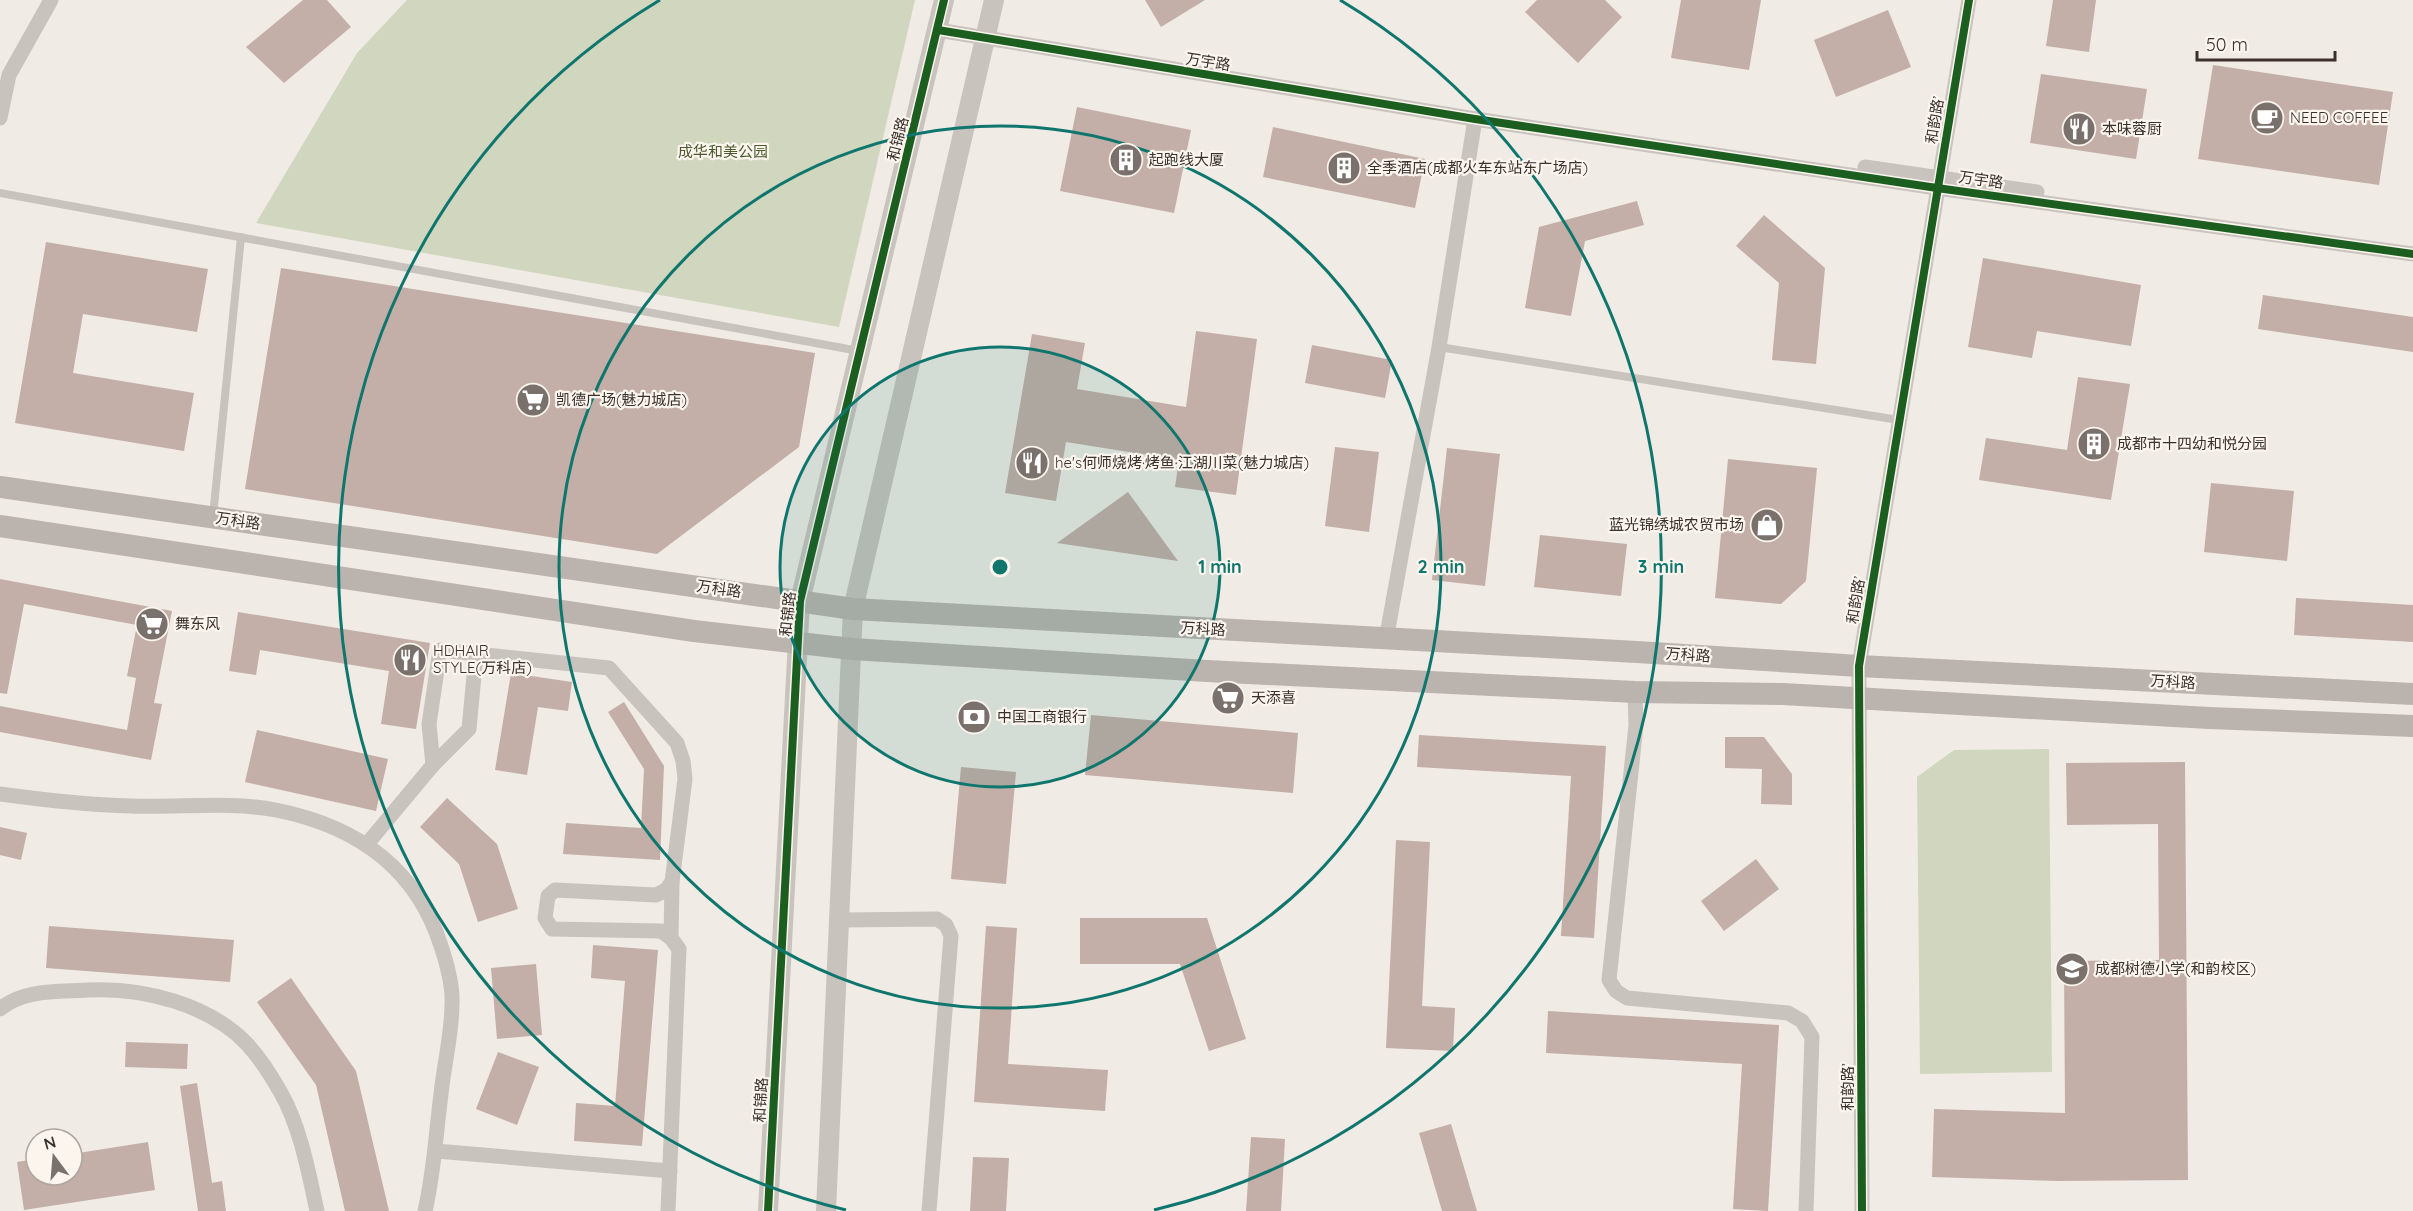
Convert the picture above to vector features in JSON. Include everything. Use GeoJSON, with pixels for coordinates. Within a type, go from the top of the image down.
{"type":"FeatureCollection","features":[{"type":"Feature","properties":{"kind":"main road","name":"万科路"},"geometry":{"type":"LineString","coordinates":[[0,487],[853,609],[1859,666],[2413,694]]}},
{"type":"Feature","properties":{"kind":"main road"},"geometry":{"type":"LineString","coordinates":[[0,526],[694,631],[852,649],[1207,671],[1635,692],[1783,694],[2209,718],[2413,726]]}},
{"type":"Feature","properties":{"kind":"street"},"geometry":{"type":"LineString","coordinates":[[0,118],[9,75],[51,0]]}},
{"type":"Feature","properties":{"kind":"street","name":"和锦路"},"geometry":{"type":"LineString","coordinates":[[768,1211],[800,601],[944,0]]}},
{"type":"Feature","properties":{"kind":"street"},"geometry":{"type":"LineString","coordinates":[[826,1211],[841,920],[853,609],[994,0]]}},
{"type":"Feature","properties":{"kind":"street","name":"和韵路’"},"geometry":{"type":"LineString","coordinates":[[1862,1211],[1859,666],[1969,0]]}},
{"type":"Feature","properties":{"kind":"street","name":"万宇路"},"geometry":{"type":"LineString","coordinates":[[938,30],[985,40],[1475,119],[1939,182],[2413,252]]}},
{"type":"Feature","properties":{"kind":"street"},"geometry":{"type":"LineString","coordinates":[[1386,640],[1439,347],[1475,119]]}},
{"type":"Feature","properties":{"kind":"street"},"geometry":{"type":"LineString","coordinates":[[433,765],[429,724],[440,650],[609,668],[643,703],[677,744],[683,761],[685,779],[672,882],[671,938]]}},
{"type":"Feature","properties":{"kind":"street"},"geometry":{"type":"LineString","coordinates":[[367,844],[433,765],[469,729],[476,654]]}},
{"type":"Feature","properties":{"kind":"street"},"geometry":{"type":"LineString","coordinates":[[1635,692],[1636,725],[1609,980],[1616,991],[1627,998],[1788,1013],[1802,1021],[1812,1037],[1806,1211]]}},
{"type":"Feature","properties":{"kind":"street"},"geometry":{"type":"LineString","coordinates":[[0,794],[52,802],[130,807],[220,806],[274,810],[321,822],[367,844],[412,884],[434,922],[445,959],[453,1002],[436,1151],[425,1211]]}},
{"type":"Feature","properties":{"kind":"street"},"geometry":{"type":"LineString","coordinates":[[668,1211],[679,949],[671,938],[661,932],[552,929],[545,918],[548,896],[555,890],[656,895],[666,890],[672,882]]}},
{"type":"Feature","properties":{"kind":"street"},"geometry":{"type":"LineString","coordinates":[[841,920],[937,919],[946,925],[951,936],[929,1211]]}},
{"type":"Feature","properties":{"kind":"street"},"geometry":{"type":"LineString","coordinates":[[0,1009],[8,1002],[32,994],[100,990],[156,996],[212,1016],[247,1044],[282,1094],[309,1172],[317,1211]]}},
{"type":"Feature","properties":{"kind":"street"},"geometry":{"type":"LineString","coordinates":[[436,1151],[670,1171]]}},
{"type":"Feature","properties":{"kind":"lane"},"geometry":{"type":"LineString","coordinates":[[0,193],[860,351]]}},
{"type":"Feature","properties":{"kind":"lane"},"geometry":{"type":"LineString","coordinates":[[213,517],[241,237]]}},
{"type":"Feature","properties":{"kind":"lane"},"geometry":{"type":"LineString","coordinates":[[1439,347],[1899,420]]}},
{"type":"Feature","properties":{"kind":"green space","name":"成华和美公园"},"geometry":{"type":"Polygon","coordinates":[[[407,0],[915,0],[839,327],[256,223],[357,53],[407,0]]]}},
{"type":"Feature","properties":{"kind":"green space"},"geometry":{"type":"Polygon","coordinates":[[[2049,749],[2052,1072],[1920,1074],[1917,777],[1954,750],[2049,749]]]}},
{"type":"Feature","properties":{"kind":"building"},"geometry":{"type":"Polygon","coordinates":[[[303,0],[327,0],[351,27],[284,83],[246,47],[303,0]]]}},
{"type":"Feature","properties":{"kind":"building"},"geometry":{"type":"Polygon","coordinates":[[[1145,0],[1205,0],[1161,27],[1145,0]]]}},
{"type":"Feature","properties":{"kind":"building"},"geometry":{"type":"Polygon","coordinates":[[[1537,0],[1605,0],[1622,17],[1578,63],[1525,12],[1537,0]]]}},
{"type":"Feature","properties":{"kind":"building"},"geometry":{"type":"Polygon","coordinates":[[[1681,0],[1761,0],[1749,70],[1671,58],[1681,0]]]}},
{"type":"Feature","properties":{"kind":"building"},"geometry":{"type":"Polygon","coordinates":[[[2053,0],[2096,0],[2089,52],[2046,46],[2053,0]]]}},
{"type":"Feature","properties":{"kind":"building"},"geometry":{"type":"Polygon","coordinates":[[[1888,10],[1911,67],[1836,97],[1814,40],[1888,10]]]}},
{"type":"Feature","properties":{"kind":"building"},"geometry":{"type":"Polygon","coordinates":[[[2213,65],[2393,92],[2379,185],[2198,159],[2213,65]]]}},
{"type":"Feature","properties":{"kind":"building"},"geometry":{"type":"Polygon","coordinates":[[[2041,74],[2147,89],[2136,159],[2030,143],[2041,74]]]}},
{"type":"Feature","properties":{"kind":"building","name":"起跑线大厦"},"geometry":{"type":"Polygon","coordinates":[[[1077,107],[1191,130],[1174,213],[1060,191],[1077,107]]]}},
{"type":"Feature","properties":{"kind":"building","name":"全季酒店(成都火车东站东广场店)"},"geometry":{"type":"Polygon","coordinates":[[[1273,127],[1425,159],[1415,208],[1263,177],[1273,127]]]}},
{"type":"Feature","properties":{"kind":"building"},"geometry":{"type":"Polygon","coordinates":[[[1637,201],[1644,225],[1585,241],[1571,316],[1525,308],[1539,227],[1637,201]]]}},
{"type":"Feature","properties":{"kind":"building"},"geometry":{"type":"Polygon","coordinates":[[[1764,215],[1825,268],[1816,364],[1772,360],[1779,283],[1736,246],[1764,215]]]}},
{"type":"Feature","properties":{"kind":"building"},"geometry":{"type":"Polygon","coordinates":[[[46,242],[208,269],[197,332],[83,314],[73,373],[194,393],[184,451],[15,423],[46,242]]]}},
{"type":"Feature","properties":{"kind":"building"},"geometry":{"type":"Polygon","coordinates":[[[1983,258],[2141,285],[2131,346],[2037,331],[2032,358],[1968,347],[1983,258]]]}},
{"type":"Feature","properties":{"kind":"building","name":"凯德广场(魅力城店)"},"geometry":{"type":"Polygon","coordinates":[[[281,268],[815,353],[799,447],[657,554],[245,489],[281,268]]]}},
{"type":"Feature","properties":{"kind":"building"},"geometry":{"type":"Polygon","coordinates":[[[2263,295],[2413,317],[2413,352],[2258,329],[2263,295]]]}},
{"type":"Feature","properties":{"kind":"building"},"geometry":{"type":"Polygon","coordinates":[[[1196,331],[1257,339],[1236,495],[1175,487],[1179,460],[1066,442],[1056,501],[1005,493],[1032,334],[1085,343],[1077,389],[1186,407],[1196,331]]]}},
{"type":"Feature","properties":{"kind":"building"},"geometry":{"type":"Polygon","coordinates":[[[1312,345],[1392,360],[1385,398],[1305,383],[1312,345]]]}},
{"type":"Feature","properties":{"kind":"building","name":"成都市十四幼和悦分园"},"geometry":{"type":"Polygon","coordinates":[[[2078,377],[2130,384],[2111,500],[1979,480],[1986,438],[2067,450],[2078,377]]]}},
{"type":"Feature","properties":{"kind":"building"},"geometry":{"type":"Polygon","coordinates":[[[1335,447],[1379,452],[1369,532],[1325,526],[1335,447]]]}},
{"type":"Feature","properties":{"kind":"building"},"geometry":{"type":"Polygon","coordinates":[[[1447,448],[1500,454],[1485,586],[1432,580],[1447,448]]]}},
{"type":"Feature","properties":{"kind":"building","name":"蓝光锦绣城农贸市场"},"geometry":{"type":"Polygon","coordinates":[[[1728,459],[1817,468],[1806,581],[1781,604],[1715,598],[1728,459]]]}},
{"type":"Feature","properties":{"kind":"building"},"geometry":{"type":"Polygon","coordinates":[[[2211,483],[2294,491],[2287,561],[2204,552],[2211,483]]]}},
{"type":"Feature","properties":{"kind":"building"},"geometry":{"type":"Polygon","coordinates":[[[1128,492],[1178,561],[1057,543],[1128,492]]]}},
{"type":"Feature","properties":{"kind":"building"},"geometry":{"type":"Polygon","coordinates":[[[1540,535],[1627,544],[1621,596],[1534,587],[1540,535]]]}},
{"type":"Feature","properties":{"kind":"building"},"geometry":{"type":"Polygon","coordinates":[[[0,579],[172,611],[154,703],[162,704],[151,760],[0,732],[0,706],[127,730],[136,678],[127,676],[137,625],[24,604],[7,694],[0,693],[0,579]]]}},
{"type":"Feature","properties":{"kind":"building"},"geometry":{"type":"Polygon","coordinates":[[[2296,598],[2413,605],[2413,642],[2294,635],[2296,598]]]}},
{"type":"Feature","properties":{"kind":"building"},"geometry":{"type":"Polygon","coordinates":[[[238,612],[430,643],[416,729],[381,724],[389,671],[260,650],[256,675],[229,671],[238,612]]]}},
{"type":"Feature","properties":{"kind":"building"},"geometry":{"type":"Polygon","coordinates":[[[511,673],[572,682],[568,711],[538,707],[527,775],[495,770],[511,673]]]}},
{"type":"Feature","properties":{"kind":"building"},"geometry":{"type":"Polygon","coordinates":[[[624,702],[664,766],[660,860],[563,854],[566,823],[641,828],[644,769],[608,712],[624,702]]]}},
{"type":"Feature","properties":{"kind":"building"},"geometry":{"type":"Polygon","coordinates":[[[1091,715],[1298,733],[1293,793],[1085,775],[1091,715]]]}},
{"type":"Feature","properties":{"kind":"building"},"geometry":{"type":"Polygon","coordinates":[[[257,730],[388,759],[376,811],[245,782],[257,730]]]}},
{"type":"Feature","properties":{"kind":"building"},"geometry":{"type":"Polygon","coordinates":[[[1419,735],[1606,746],[1594,938],[1561,936],[1571,776],[1417,767],[1419,735]]]}},
{"type":"Feature","properties":{"kind":"building"},"geometry":{"type":"Polygon","coordinates":[[[1725,737],[1764,737],[1792,774],[1792,805],[1761,804],[1762,769],[1725,768],[1725,737]]]}},
{"type":"Feature","properties":{"kind":"building"},"geometry":{"type":"Polygon","coordinates":[[[2185,762],[2188,1180],[2058,1181],[1932,1177],[1934,1109],[2065,1113],[2064,961],[2159,960],[2158,824],[2067,825],[2066,763],[2185,762]]]}},
{"type":"Feature","properties":{"kind":"building"},"geometry":{"type":"Polygon","coordinates":[[[961,767],[1016,772],[1006,884],[951,879],[961,767]]]}},
{"type":"Feature","properties":{"kind":"building"},"geometry":{"type":"Polygon","coordinates":[[[447,798],[497,844],[518,909],[478,922],[459,864],[420,827],[447,798]]]}},
{"type":"Feature","properties":{"kind":"building"},"geometry":{"type":"Polygon","coordinates":[[[0,827],[27,833],[21,860],[0,855],[0,827]]]}},
{"type":"Feature","properties":{"kind":"building"},"geometry":{"type":"Polygon","coordinates":[[[1396,840],[1430,842],[1422,1006],[1455,1008],[1453,1051],[1386,1048],[1396,840]]]}},
{"type":"Feature","properties":{"kind":"building"},"geometry":{"type":"Polygon","coordinates":[[[1756,859],[1779,889],[1724,931],[1701,901],[1756,859]]]}},
{"type":"Feature","properties":{"kind":"building"},"geometry":{"type":"Polygon","coordinates":[[[1080,918],[1207,918],[1246,1039],[1209,1051],[1180,964],[1080,964],[1080,918]]]}},
{"type":"Feature","properties":{"kind":"building"},"geometry":{"type":"Polygon","coordinates":[[[49,926],[234,940],[230,982],[46,968],[49,926]]]}},
{"type":"Feature","properties":{"kind":"building"},"geometry":{"type":"Polygon","coordinates":[[[986,926],[1017,928],[1008,1064],[1108,1070],[1105,1111],[974,1102],[986,926]]]}},
{"type":"Feature","properties":{"kind":"building"},"geometry":{"type":"Polygon","coordinates":[[[593,945],[658,950],[642,1146],[574,1141],[576,1103],[615,1106],[625,981],[591,978],[593,945]]]}},
{"type":"Feature","properties":{"kind":"building"},"geometry":{"type":"Polygon","coordinates":[[[536,964],[542,1035],[497,1039],[491,968],[536,964]]]}},
{"type":"Feature","properties":{"kind":"building"},"geometry":{"type":"Polygon","coordinates":[[[291,978],[356,1071],[389,1211],[345,1211],[316,1085],[257,1002],[291,978]]]}},
{"type":"Feature","properties":{"kind":"building"},"geometry":{"type":"Polygon","coordinates":[[[1548,1011],[1779,1025],[1768,1211],[1733,1209],[1742,1064],[1546,1053],[1548,1011]]]}},
{"type":"Feature","properties":{"kind":"building"},"geometry":{"type":"Polygon","coordinates":[[[126,1042],[188,1044],[187,1069],[125,1067],[126,1042]]]}},
{"type":"Feature","properties":{"kind":"building"},"geometry":{"type":"Polygon","coordinates":[[[498,1052],[539,1067],[517,1125],[476,1109],[498,1052]]]}},
{"type":"Feature","properties":{"kind":"building"},"geometry":{"type":"Polygon","coordinates":[[[197,1083],[212,1183],[222,1181],[226,1211],[198,1211],[180,1086],[197,1083]]]}},
{"type":"Feature","properties":{"kind":"building"},"geometry":{"type":"Polygon","coordinates":[[[1451,1124],[1477,1211],[1442,1211],[1419,1133],[1451,1124]]]}},
{"type":"Feature","properties":{"kind":"building"},"geometry":{"type":"Polygon","coordinates":[[[1251,1137],[1285,1139],[1281,1211],[1246,1211],[1251,1137]]]}},
{"type":"Feature","properties":{"kind":"building"},"geometry":{"type":"Polygon","coordinates":[[[148,1142],[155,1190],[24,1210],[17,1162],[24,1161],[24,1187],[84,1187],[84,1152],[148,1142]]]}},
{"type":"Feature","properties":{"kind":"building"},"geometry":{"type":"Polygon","coordinates":[[[973,1157],[1009,1158],[1006,1211],[970,1211],[973,1157]]]}},
{"type":"Feature","properties":{"kind":"cycle path"},"geometry":{"type":"LineString","coordinates":[[768,1211],[800,601],[944,0]]}},
{"type":"Feature","properties":{"kind":"cycle path"},"geometry":{"type":"LineString","coordinates":[[1862,1211],[1859,666],[1969,0]]}},
{"type":"Feature","properties":{"kind":"cycle path"},"geometry":{"type":"LineString","coordinates":[[938,30],[1475,119],[1937,188],[2413,254]]}},
{"type":"Feature","properties":{"kind":"place","name":"NEED COFFEE"},"geometry":{"type":"Point","coordinates":[2267,118]}},
{"type":"Feature","properties":{"kind":"place","name":"本味蓉厨"},"geometry":{"type":"Point","coordinates":[2079,129]}},
{"type":"Feature","properties":{"kind":"place","name":"起跑线大厦"},"geometry":{"type":"Point","coordinates":[1126,160]}},
{"type":"Feature","properties":{"kind":"place","name":"全季酒店(成都火车东站东广场店)"},"geometry":{"type":"Point","coordinates":[1344,168]}},
{"type":"Feature","properties":{"kind":"place","name":"凯德广场(魅力城店)"},"geometry":{"type":"Point","coordinates":[533,400]}},
{"type":"Feature","properties":{"kind":"place","name":"成都市十四幼和悦分园"},"geometry":{"type":"Point","coordinates":[2094,444]}},
{"type":"Feature","properties":{"kind":"place","name":"he's何师烧烤·烤鱼·江湖川菜(魅力城店)"},"geometry":{"type":"Point","coordinates":[1032,463]}},
{"type":"Feature","properties":{"kind":"place","name":"蓝光锦绣城农贸市场"},"geometry":{"type":"Point","coordinates":[1767,525]}},
{"type":"Feature","properties":{"kind":"place","name":"舞东风"},"geometry":{"type":"Point","coordinates":[152,624]}},
{"type":"Feature","properties":{"kind":"place","name":"HDHAIR STYLE(万科店)"},"geometry":{"type":"Point","coordinates":[410,660]}},
{"type":"Feature","properties":{"kind":"place","name":"天添喜"},"geometry":{"type":"Point","coordinates":[1228,698]}},
{"type":"Feature","properties":{"kind":"place","name":"中国工商银行"},"geometry":{"type":"Point","coordinates":[974,717]}},
{"type":"Feature","properties":{"kind":"place","name":"成都树德小学(和韵校区)"},"geometry":{"type":"Point","coordinates":[2072,969]}}]}
